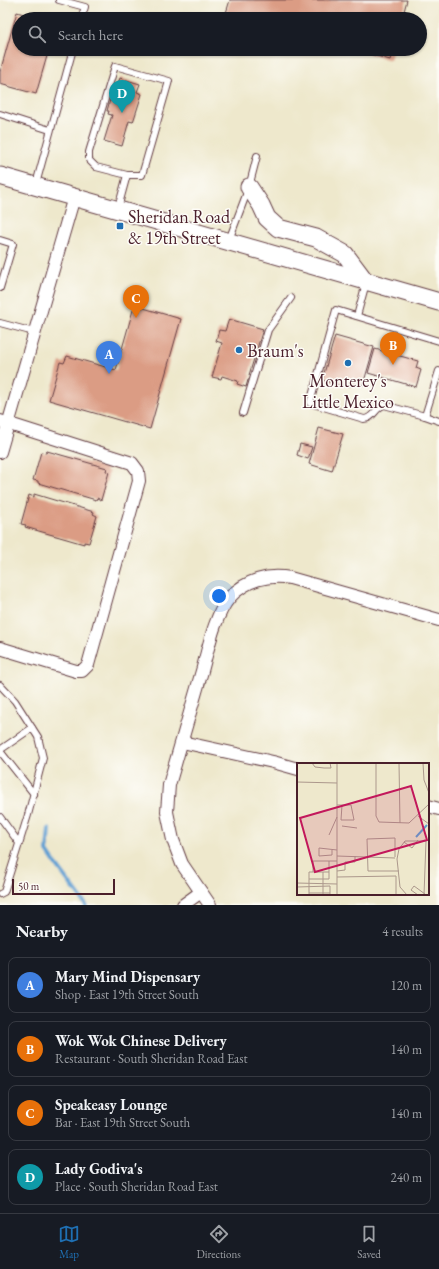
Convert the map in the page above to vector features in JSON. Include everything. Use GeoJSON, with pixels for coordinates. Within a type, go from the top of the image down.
{"type":"FeatureCollection","features":[{"type":"Feature","properties":{"kind":"main road"},"geometry":{"type":"LineString","coordinates":[[0,176],[439,302]]}},
{"type":"Feature","properties":{"kind":"main road"},"geometry":{"type":"LineString","coordinates":[[249,186],[267,218],[278,228],[316,238],[345,254],[366,282]]}},
{"type":"Feature","properties":{"kind":"street"},"geometry":{"type":"LineString","coordinates":[[0,452],[4,423],[34,332],[74,197]]}},
{"type":"Feature","properties":{"kind":"street"},"geometry":{"type":"LineString","coordinates":[[0,648],[76,671],[82,670],[88,665],[139,481],[138,471],[132,463],[4,423]]}},
{"type":"Feature","properties":{"kind":"street"},"geometry":{"type":"LineString","coordinates":[[210,905],[182,864],[173,840],[167,812],[169,785],[215,625],[229,598],[240,587],[255,579],[280,576],[439,620]]}},
{"type":"Feature","properties":{"kind":"street"},"geometry":{"type":"LineString","coordinates":[[182,742],[297,769]]}},
{"type":"Feature","properties":{"kind":"street"},"geometry":{"type":"LineString","coordinates":[[429,806],[439,809]]}},
{"type":"Feature","properties":{"kind":"street"},"geometry":{"type":"LineString","coordinates":[[183,905],[201,892]]}},
{"type":"Feature","properties":{"kind":"lane"},"geometry":{"type":"LineString","coordinates":[[59,0],[84,7],[83,12]]}},
{"type":"Feature","properties":{"kind":"lane"},"geometry":{"type":"LineString","coordinates":[[35,186],[71,56]]}},
{"type":"Feature","properties":{"kind":"lane"},"geometry":{"type":"LineString","coordinates":[[115,66],[168,81],[142,175],[127,175],[96,167],[89,160],[89,152],[115,66]]}},
{"type":"Feature","properties":{"kind":"lane"},"geometry":{"type":"LineString","coordinates":[[0,114],[50,130]]}},
{"type":"Feature","properties":{"kind":"lane"},"geometry":{"type":"LineString","coordinates":[[228,242],[249,186],[257,156]]}},
{"type":"Feature","properties":{"kind":"lane"},"geometry":{"type":"LineString","coordinates":[[118,210],[127,175]]}},
{"type":"Feature","properties":{"kind":"lane"},"geometry":{"type":"LineString","coordinates":[[0,240],[13,244],[0,288]]}},
{"type":"Feature","properties":{"kind":"lane"},"geometry":{"type":"LineString","coordinates":[[357,316],[366,282]]}},
{"type":"Feature","properties":{"kind":"lane"},"geometry":{"type":"LineString","coordinates":[[243,413],[268,330],[291,298]]}},
{"type":"Feature","properties":{"kind":"lane"},"geometry":{"type":"LineString","coordinates":[[439,342],[336,310],[310,403],[364,419],[371,417],[379,407],[384,405],[439,421]]}},
{"type":"Feature","properties":{"kind":"lane"},"geometry":{"type":"LineString","coordinates":[[0,323],[34,332]]}},
{"type":"Feature","properties":{"kind":"lane"},"geometry":{"type":"LineString","coordinates":[[425,416],[439,371]]}},
{"type":"Feature","properties":{"kind":"lane"},"geometry":{"type":"LineString","coordinates":[[0,685],[15,701],[38,737],[44,758],[4,892],[0,894]]}},
{"type":"Feature","properties":{"kind":"lane"},"geometry":{"type":"LineString","coordinates":[[32,728],[0,751],[34,794]]}},
{"type":"Feature","properties":{"kind":"lane"},"geometry":{"type":"LineString","coordinates":[[0,817],[19,843]]}},
{"type":"Feature","properties":{"kind":"building"},"geometry":{"type":"Polygon","coordinates":[[[230,0],[407,0],[404,12],[226,12],[230,0]]]}},
{"type":"Feature","properties":{"kind":"building"},"geometry":{"type":"Polygon","coordinates":[[[12,30],[12,56],[47,56],[36,94],[0,84],[0,72],[12,30]]]}},
{"type":"Feature","properties":{"kind":"building"},"geometry":{"type":"Polygon","coordinates":[[[377,56],[391,56],[390,60],[377,56]]]}},
{"type":"Feature","properties":{"kind":"building"},"geometry":{"type":"Polygon","coordinates":[[[120,78],[140,84],[137,92],[142,94],[133,122],[129,121],[122,146],[104,141],[112,115],[108,114],[109,111],[107,111],[110,100],[112,101],[120,78]]]}},
{"type":"Feature","properties":{"kind":"building"},"geometry":{"type":"Polygon","coordinates":[[[140,307],[181,319],[150,429],[49,400],[60,362],[64,363],[67,356],[116,370],[133,310],[139,312],[140,307]]]}},
{"type":"Feature","properties":{"kind":"building","name":"Braum's"},"geometry":{"type":"Polygon","coordinates":[[[229,319],[263,329],[249,375],[251,376],[246,387],[237,384],[238,381],[222,376],[221,379],[212,377],[222,343],[216,341],[219,330],[225,331],[229,319]]]}},
{"type":"Feature","properties":{"kind":"building","name":"Monterey's Little Mexico"},"geometry":{"type":"Polygon","coordinates":[[[335,336],[374,347],[363,385],[343,386],[322,380],[335,336]]]}},
{"type":"Feature","properties":{"kind":"building"},"geometry":{"type":"Polygon","coordinates":[[[375,349],[418,361],[416,368],[421,370],[416,387],[368,373],[375,349]]]}},
{"type":"Feature","properties":{"kind":"building"},"geometry":{"type":"Polygon","coordinates":[[[319,428],[343,434],[332,471],[309,464],[319,428]]]}},
{"type":"Feature","properties":{"kind":"building"},"geometry":{"type":"Polygon","coordinates":[[[300,444],[312,447],[308,459],[297,455],[300,444]]]}},
{"type":"Feature","properties":{"kind":"building"},"geometry":{"type":"Polygon","coordinates":[[[47,451],[107,468],[106,471],[109,472],[101,500],[97,498],[96,500],[38,483],[38,481],[33,480],[41,452],[46,453],[47,451]]]}},
{"type":"Feature","properties":{"kind":"building"},"geometry":{"type":"Polygon","coordinates":[[[34,494],[94,512],[93,514],[97,516],[89,543],[84,542],[84,544],[25,527],[26,525],[21,524],[29,495],[34,497],[34,494]]]}},
{"type":"Feature","properties":{"kind":"waterway"},"geometry":{"type":"LineString","coordinates":[[49,829],[47,851],[86,905]]}},
{"type":"Feature","properties":{"kind":"place","name":"Lady Godiva's"},"geometry":{"type":"Point","coordinates":[122,113]}},
{"type":"Feature","properties":{"kind":"place","name":"Sheridan Road & 19th Street"},"geometry":{"type":"Point","coordinates":[120,226]}},
{"type":"Feature","properties":{"kind":"place","name":"Speakeasy Lounge"},"geometry":{"type":"Point","coordinates":[136,318]}},
{"type":"Feature","properties":{"kind":"place","name":"Braum's"},"geometry":{"type":"Point","coordinates":[239,350]}},
{"type":"Feature","properties":{"kind":"place","name":"Monterey's Little Mexico"},"geometry":{"type":"Point","coordinates":[348,363]}},
{"type":"Feature","properties":{"kind":"place","name":"Wok Wok Chinese Delivery"},"geometry":{"type":"Point","coordinates":[393,365]}},
{"type":"Feature","properties":{"kind":"place","name":"Mary Mind Dispensary"},"geometry":{"type":"Point","coordinates":[109,374]}}]}
